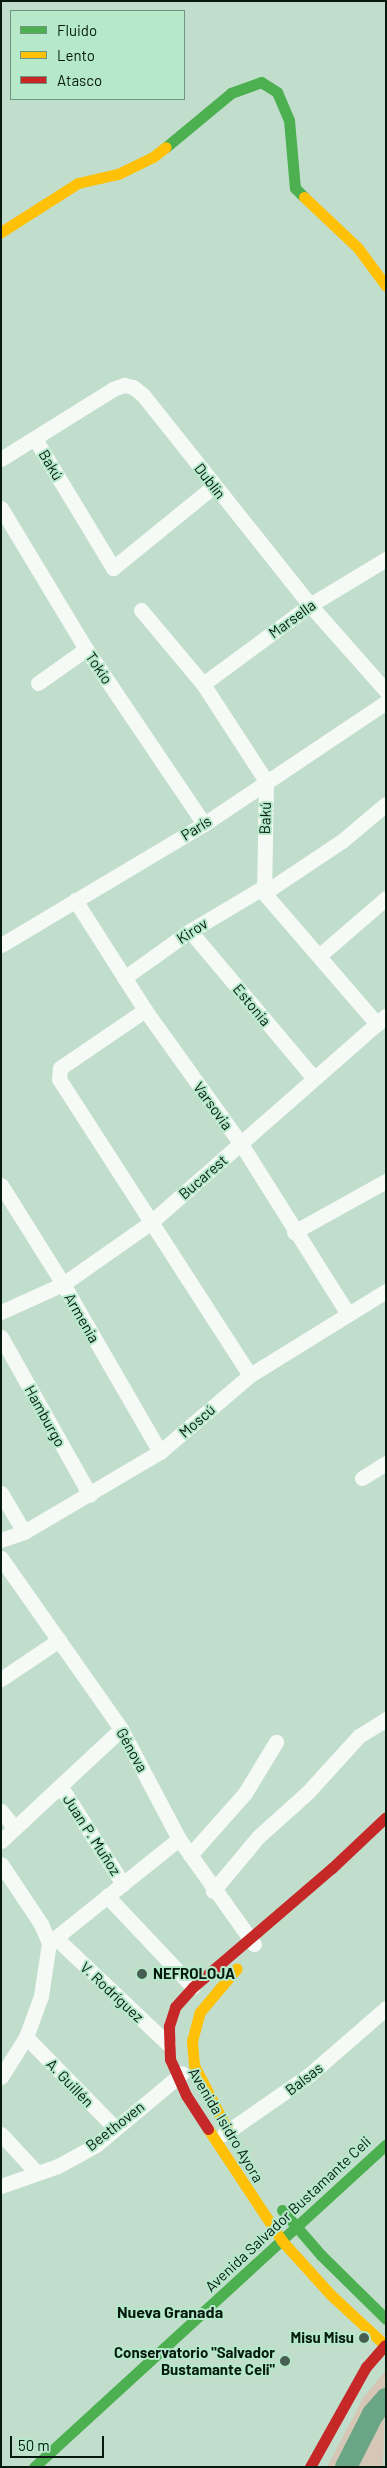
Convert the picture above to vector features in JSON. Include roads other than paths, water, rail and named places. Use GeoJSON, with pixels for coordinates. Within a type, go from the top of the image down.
{"type":"FeatureCollection","features":[{"type":"Feature","properties":{"kind":"main road"},"geometry":{"type":"LineString","coordinates":[[1,232],[78,183],[118,174],[153,157],[231,94],[260,82],[276,92],[289,120],[295,188],[358,248],[386,286]]}},
{"type":"Feature","properties":{"kind":"main road","name":"Avenida Isidro Ayora"},"geometry":{"type":"LineString","coordinates":[[231,2136],[194,2065],[192,2041],[196,2020],[206,2003],[253,1943],[305,1892],[386,1818]]}},
{"type":"Feature","properties":{"kind":"main road","name":"Avenida Isidro Ayora"},"geometry":{"type":"LineString","coordinates":[[253,1943],[193,1987],[176,2007],[168,2026],[168,2044],[178,2076],[215,2140],[282,2241],[331,2295],[385,2346]]}},
{"type":"Feature","properties":{"kind":"main road","name":"Avenida Salvador Bustamante Celi"},"geometry":{"type":"LineString","coordinates":[[34,2467],[386,2144]]}},
{"type":"Feature","properties":{"kind":"main road","name":"Avenida Isidro Ayora"},"geometry":{"type":"LineString","coordinates":[[273,2198],[296,2228],[386,2319]]}},
{"type":"Feature","properties":{"kind":"main road"},"geometry":{"type":"LineString","coordinates":[[310,2467],[366,2367],[385,2346]]}},
{"type":"Feature","properties":{"kind":"street","name":"Dublín"},"geometry":{"type":"LineString","coordinates":[[1,459],[113,389],[124,385],[133,387],[143,395],[310,605],[386,691]]}},
{"type":"Feature","properties":{"kind":"street","name":"Bakú"},"geometry":{"type":"LineString","coordinates":[[35,439],[113,568],[214,486]]}},
{"type":"Feature","properties":{"kind":"street","name":"Tokio"},"geometry":{"type":"LineString","coordinates":[[1,508],[86,649],[204,824]]}},
{"type":"Feature","properties":{"kind":"street","name":"Marsella"},"geometry":{"type":"LineString","coordinates":[[203,684],[310,605],[386,559]]}},
{"type":"Feature","properties":{"kind":"street","name":"Bakú"},"geometry":{"type":"LineString","coordinates":[[141,610],[203,684],[266,781],[263,891]]}},
{"type":"Feature","properties":{"kind":"street"},"geometry":{"type":"LineString","coordinates":[[38,683],[86,649]]}},
{"type":"Feature","properties":{"kind":"street","name":"París"},"geometry":{"type":"LineString","coordinates":[[1,945],[204,824],[386,702]]}},
{"type":"Feature","properties":{"kind":"street","name":"Kirov"},"geometry":{"type":"LineString","coordinates":[[124,978],[190,931],[263,891],[342,841],[386,804]]}},
{"type":"Feature","properties":{"kind":"street"},"geometry":{"type":"LineString","coordinates":[[263,891],[382,1020]]}},
{"type":"Feature","properties":{"kind":"street"},"geometry":{"type":"LineString","coordinates":[[320,955],[386,898]]}},
{"type":"Feature","properties":{"kind":"street","name":"Varsovia"},"geometry":{"type":"LineString","coordinates":[[75,900],[145,1010],[241,1144],[294,1232],[348,1314]]}},
{"type":"Feature","properties":{"kind":"street","name":"Estonia"},"geometry":{"type":"LineString","coordinates":[[190,931],[314,1078]]}},
{"type":"Feature","properties":{"kind":"street"},"geometry":{"type":"LineString","coordinates":[[145,1010],[60,1068],[58,1073],[150,1223],[250,1375]]}},
{"type":"Feature","properties":{"kind":"street","name":"Bucarest"},"geometry":{"type":"LineString","coordinates":[[1,1312],[63,1284],[150,1223],[382,1020]]}},
{"type":"Feature","properties":{"kind":"street"},"geometry":{"type":"LineString","coordinates":[[294,1232],[386,1181]]}},
{"type":"Feature","properties":{"kind":"street","name":"Armenia"},"geometry":{"type":"LineString","coordinates":[[1,1185],[63,1284],[160,1452]]}},
{"type":"Feature","properties":{"kind":"street","name":"Moscú"},"geometry":{"type":"LineString","coordinates":[[1,1540],[24,1532],[160,1452],[250,1375],[386,1291]]}},
{"type":"Feature","properties":{"kind":"street","name":"Hamburgo"},"geometry":{"type":"LineString","coordinates":[[1,1337],[90,1494]]}},
{"type":"Feature","properties":{"kind":"street"},"geometry":{"type":"LineString","coordinates":[[362,1478],[386,1463]]}},
{"type":"Feature","properties":{"kind":"street"},"geometry":{"type":"LineString","coordinates":[[1,1493],[24,1532]]}},
{"type":"Feature","properties":{"kind":"street","name":"Génova"},"geometry":{"type":"LineString","coordinates":[[1,1558],[121,1729],[179,1839],[213,1891],[253,1943]]}},
{"type":"Feature","properties":{"kind":"street"},"geometry":{"type":"LineString","coordinates":[[1,1679],[59,1640]]}},
{"type":"Feature","properties":{"kind":"street"},"geometry":{"type":"LineString","coordinates":[[213,1891],[258,1836],[308,1792],[359,1736],[386,1719]]}},
{"type":"Feature","properties":{"kind":"street"},"geometry":{"type":"LineString","coordinates":[[1,1840],[61,1787],[121,1729]]}},
{"type":"Feature","properties":{"kind":"street"},"geometry":{"type":"LineString","coordinates":[[190,1855],[245,1793],[276,1742]]}},
{"type":"Feature","properties":{"kind":"street","name":"Juan P. Muñoz"},"geometry":{"type":"LineString","coordinates":[[61,1787],[123,1884]]}},
{"type":"Feature","properties":{"kind":"street"},"geometry":{"type":"LineString","coordinates":[[1,1811],[15,1828]]}},
{"type":"Feature","properties":{"kind":"street"},"geometry":{"type":"LineString","coordinates":[[2,2076],[26,2037],[41,1996],[53,1941],[179,1839]]}},
{"type":"Feature","properties":{"kind":"street"},"geometry":{"type":"LineString","coordinates":[[1,1864],[53,1941]]}},
{"type":"Feature","properties":{"kind":"street"},"geometry":{"type":"LineString","coordinates":[[107,1896],[193,1987]]}},
{"type":"Feature","properties":{"kind":"street","name":"V. Rodríguez"},"geometry":{"type":"LineString","coordinates":[[53,1941],[168,2044]]}},
{"type":"Feature","properties":{"kind":"street","name":"Balsas"},"geometry":{"type":"LineString","coordinates":[[215,2140],[231,2136],[309,2075],[386,2008]]}},
{"type":"Feature","properties":{"kind":"street","name":"A. Guillén"},"geometry":{"type":"LineString","coordinates":[[26,2037],[115,2128]]}},
{"type":"Feature","properties":{"kind":"street"},"geometry":{"type":"LineString","coordinates":[[1,2055],[2,2076]]}},
{"type":"Feature","properties":{"kind":"street","name":"Beethoven"},"geometry":{"type":"LineString","coordinates":[[1,2186],[58,2166],[96,2145],[178,2076],[194,2065]]}},
{"type":"Feature","properties":{"kind":"street"},"geometry":{"type":"LineString","coordinates":[[1,2134],[37,2173]]}},
{"type":"Feature","properties":{"kind":"waterway"},"geometry":{"type":"LineString","coordinates":[[346,2467],[373,2414],[386,2399]]}},
{"type":"Feature","properties":{"kind":"place","name":"NEFROLOJA"},"geometry":{"type":"Point","coordinates":[142,1974]}},
{"type":"Feature","properties":{"kind":"place","name":"Misu Misu"},"geometry":{"type":"Point","coordinates":[364,2338]}},
{"type":"Feature","properties":{"kind":"place","name":"Conservatorio \"Salvador Bustamante Celi\""},"geometry":{"type":"Point","coordinates":[285,2361]}},
{"type":"Feature","properties":{"kind":"district","name":"Nueva Granada"},"geometry":{"type":"Point","coordinates":[170,2312]}}]}
